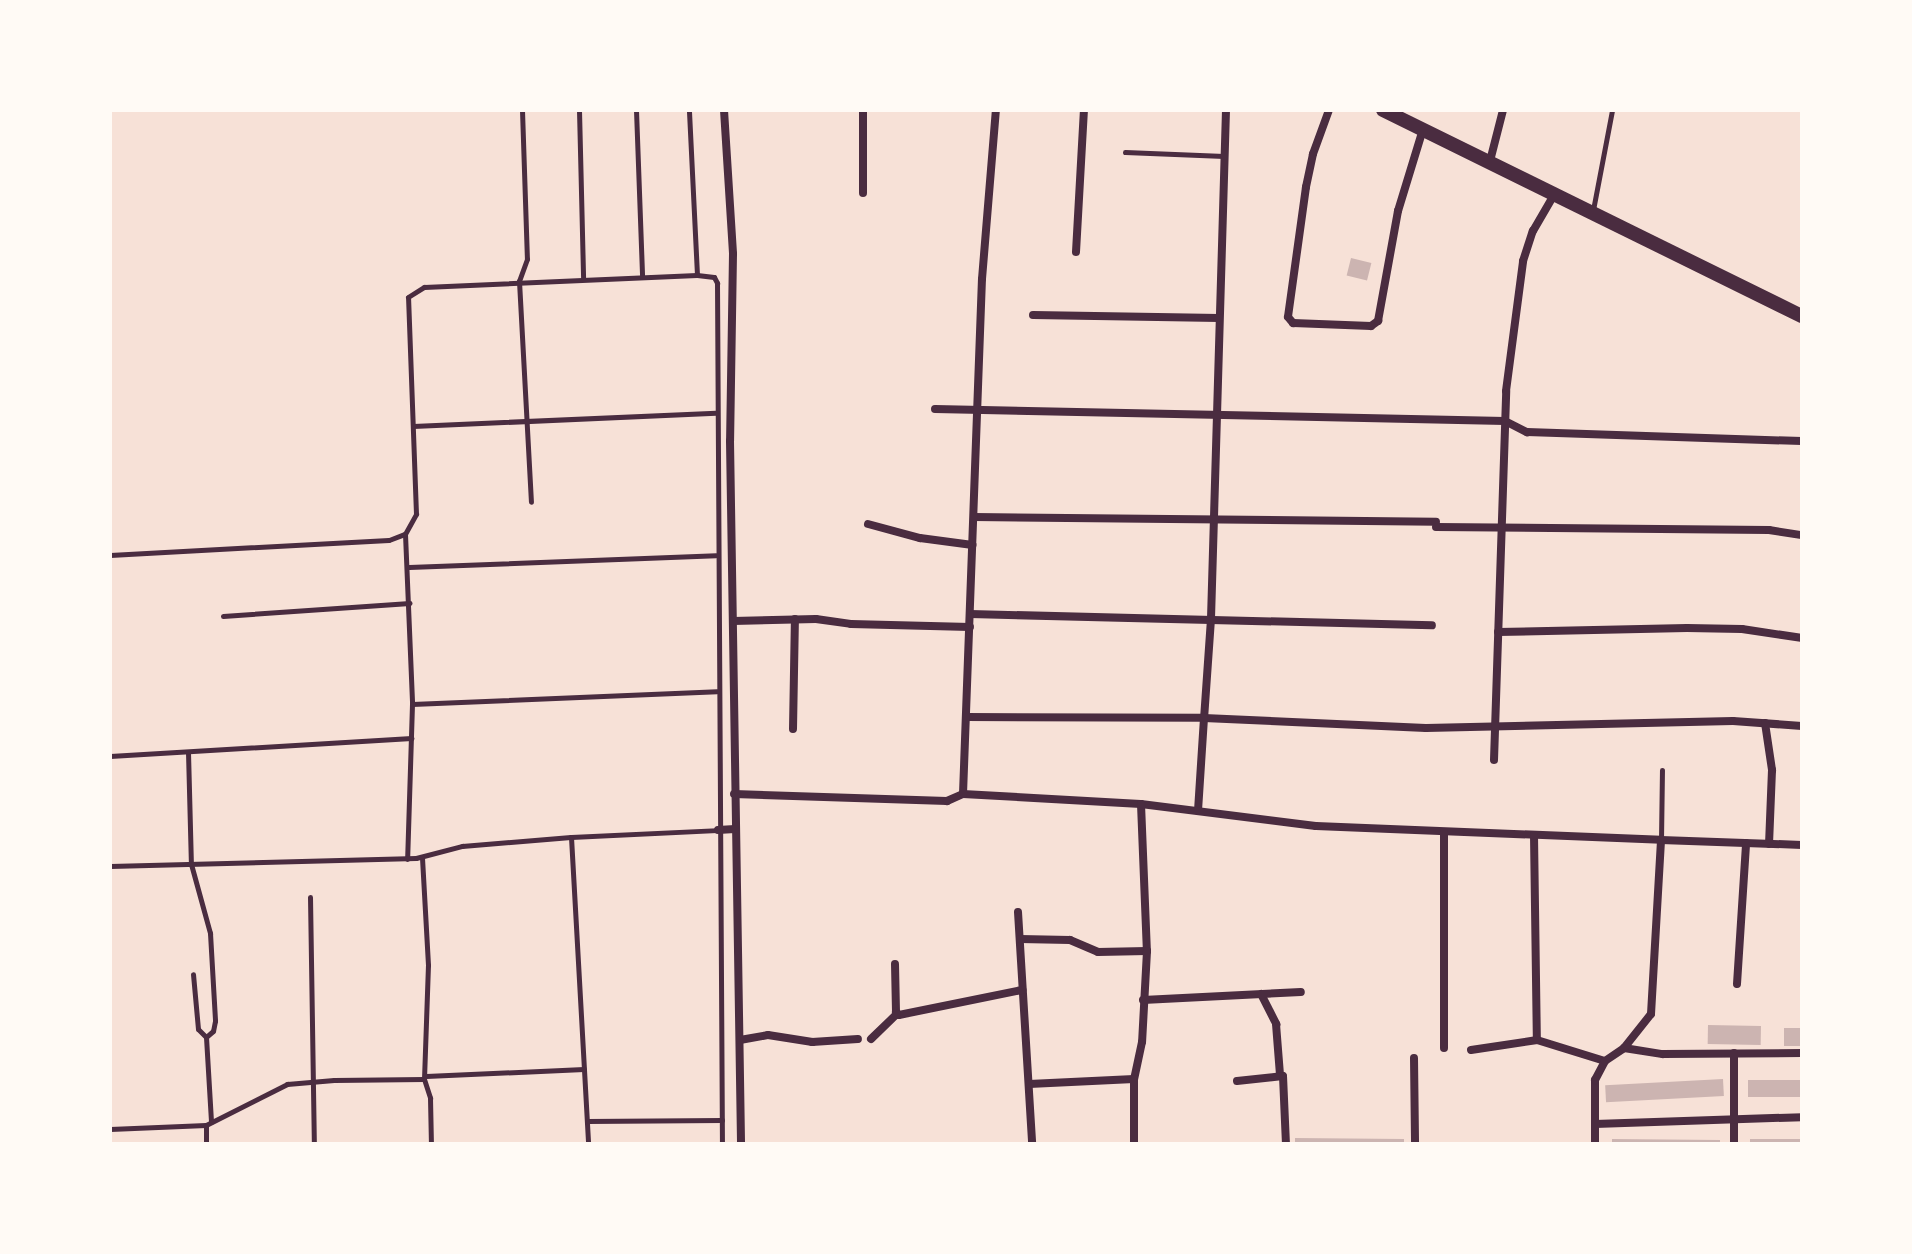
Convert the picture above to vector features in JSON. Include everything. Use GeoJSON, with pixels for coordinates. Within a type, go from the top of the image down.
{"type":"FeatureCollection","features":[{"type":"Feature","properties":{"kind":"main road"},"geometry":{"type":"LineString","coordinates":[[1383,110],[1802,316]]}},
{"type":"Feature","properties":{"kind":"street"},"geometry":{"type":"LineString","coordinates":[[724,110],[733,254],[730,441],[741,1144]]}},
{"type":"Feature","properties":{"kind":"street"},"geometry":{"type":"LineString","coordinates":[[863,110],[863,193]]}},
{"type":"Feature","properties":{"kind":"street"},"geometry":{"type":"LineString","coordinates":[[963,794],[982,279],[996,110]]}},
{"type":"Feature","properties":{"kind":"street"},"geometry":{"type":"LineString","coordinates":[[1076,252],[1084,110]]}},
{"type":"Feature","properties":{"kind":"street"},"geometry":{"type":"LineString","coordinates":[[1198,811],[1211,619],[1226,110]]}},
{"type":"Feature","properties":{"kind":"street"},"geometry":{"type":"LineString","coordinates":[[1329,110],[1313,154],[1306,187],[1288,317],[1293,323],[1371,326],[1378,321],[1398,211],[1423,129]]}},
{"type":"Feature","properties":{"kind":"street"},"geometry":{"type":"LineString","coordinates":[[1490,161],[1503,110]]}},
{"type":"Feature","properties":{"kind":"street"},"geometry":{"type":"LineString","coordinates":[[1494,760],[1505,421],[1523,261],[1533,231],[1556,193]]}},
{"type":"Feature","properties":{"kind":"street"},"geometry":{"type":"LineString","coordinates":[[1033,315],[1219,318]]}},
{"type":"Feature","properties":{"kind":"street"},"geometry":{"type":"LineString","coordinates":[[935,409],[1505,421],[1527,432],[1802,441]]}},
{"type":"Feature","properties":{"kind":"street"},"geometry":{"type":"LineString","coordinates":[[974,517],[1769,530],[1802,535]]}},
{"type":"Feature","properties":{"kind":"street"},"geometry":{"type":"LineString","coordinates":[[868,524],[920,538],[973,545]]}},
{"type":"Feature","properties":{"kind":"street"},"geometry":{"type":"LineString","coordinates":[[970,614],[1432,625]]}},
{"type":"Feature","properties":{"kind":"street"},"geometry":{"type":"LineString","coordinates":[[733,621],[795,619],[970,627]]}},
{"type":"Feature","properties":{"kind":"street"},"geometry":{"type":"LineString","coordinates":[[793,729],[795,619]]}},
{"type":"Feature","properties":{"kind":"street"},"geometry":{"type":"LineString","coordinates":[[1498,632],[1742,629],[1802,638]]}},
{"type":"Feature","properties":{"kind":"street"},"geometry":{"type":"LineString","coordinates":[[966,717],[1204,718],[1426,728],[1765,723],[1802,726]]}},
{"type":"Feature","properties":{"kind":"street"},"geometry":{"type":"LineString","coordinates":[[1765,723],[1772,770],[1769,844]]}},
{"type":"Feature","properties":{"kind":"street"},"geometry":{"type":"LineString","coordinates":[[734,794],[947,801],[963,794],[1141,804],[1316,826],[1802,845]]}},
{"type":"Feature","properties":{"kind":"street"},"geometry":{"type":"LineString","coordinates":[[1134,1144],[1134,1079],[1141,1053],[1147,951],[1141,804]]}},
{"type":"Feature","properties":{"kind":"street"},"geometry":{"type":"LineString","coordinates":[[718,830],[735,829]]}},
{"type":"Feature","properties":{"kind":"street"},"geometry":{"type":"LineString","coordinates":[[1444,832],[1444,1048]]}},
{"type":"Feature","properties":{"kind":"street"},"geometry":{"type":"LineString","coordinates":[[1534,835],[1537,1040]]}},
{"type":"Feature","properties":{"kind":"street"},"geometry":{"type":"LineString","coordinates":[[1595,1144],[1595,1080],[1605,1061],[1624,1048],[1651,1014],[1661,840]]}},
{"type":"Feature","properties":{"kind":"street"},"geometry":{"type":"LineString","coordinates":[[1737,984],[1746,843]]}},
{"type":"Feature","properties":{"kind":"street"},"geometry":{"type":"LineString","coordinates":[[1018,912],[1032,1144]]}},
{"type":"Feature","properties":{"kind":"street"},"geometry":{"type":"LineString","coordinates":[[1020,939],[1070,940],[1098,952],[1147,951]]}},
{"type":"Feature","properties":{"kind":"street"},"geometry":{"type":"LineString","coordinates":[[871,1039],[897,1014],[895,964]]}},
{"type":"Feature","properties":{"kind":"street"},"geometry":{"type":"LineString","coordinates":[[897,1014],[1022,990]]}},
{"type":"Feature","properties":{"kind":"street"},"geometry":{"type":"LineString","coordinates":[[1143,1000],[1301,992]]}},
{"type":"Feature","properties":{"kind":"street"},"geometry":{"type":"LineString","coordinates":[[1261,994],[1276,1024],[1280,1075]]}},
{"type":"Feature","properties":{"kind":"street"},"geometry":{"type":"LineString","coordinates":[[740,1040],[768,1035],[812,1042],[858,1039]]}},
{"type":"Feature","properties":{"kind":"street"},"geometry":{"type":"LineString","coordinates":[[1471,1050],[1537,1040],[1605,1061]]}},
{"type":"Feature","properties":{"kind":"street"},"geometry":{"type":"LineString","coordinates":[[1624,1048],[1663,1054],[1802,1053]]}},
{"type":"Feature","properties":{"kind":"street"},"geometry":{"type":"LineString","coordinates":[[1734,1053],[1734,1144]]}},
{"type":"Feature","properties":{"kind":"street"},"geometry":{"type":"LineString","coordinates":[[1414,1058],[1415,1144]]}},
{"type":"Feature","properties":{"kind":"street"},"geometry":{"type":"LineString","coordinates":[[1237,1081],[1280,1075],[1285,1079],[1286,1144]]}},
{"type":"Feature","properties":{"kind":"street"},"geometry":{"type":"LineString","coordinates":[[1029,1084],[1134,1079]]}},
{"type":"Feature","properties":{"kind":"street"},"geometry":{"type":"LineString","coordinates":[[1595,1124],[1802,1117]]}},
{"type":"Feature","properties":{"kind":"lane"},"geometry":{"type":"LineString","coordinates":[[522,110],[527,259],[519,281],[531,502]]}},
{"type":"Feature","properties":{"kind":"lane"},"geometry":{"type":"LineString","coordinates":[[579,110],[583,279]]}},
{"type":"Feature","properties":{"kind":"lane"},"geometry":{"type":"LineString","coordinates":[[636,110],[642,277]]}},
{"type":"Feature","properties":{"kind":"lane"},"geometry":{"type":"LineString","coordinates":[[689,110],[697,275]]}},
{"type":"Feature","properties":{"kind":"lane"},"geometry":{"type":"LineString","coordinates":[[1593,211],[1612,110]]}},
{"type":"Feature","properties":{"kind":"lane"},"geometry":{"type":"LineString","coordinates":[[1125,152],[1225,156]]}},
{"type":"Feature","properties":{"kind":"lane"},"geometry":{"type":"LineString","coordinates":[[407,859],[412,704],[409,567],[405,534],[416,514],[408,297],[424,287],[519,281],[714,277],[717,283],[716,555],[722,1144]]}},
{"type":"Feature","properties":{"kind":"lane"},"geometry":{"type":"LineString","coordinates":[[413,426],[716,413]]}},
{"type":"Feature","properties":{"kind":"lane"},"geometry":{"type":"LineString","coordinates":[[110,555],[389,540],[405,534]]}},
{"type":"Feature","properties":{"kind":"lane"},"geometry":{"type":"LineString","coordinates":[[409,567],[716,555]]}},
{"type":"Feature","properties":{"kind":"lane"},"geometry":{"type":"LineString","coordinates":[[223,616],[410,603]]}},
{"type":"Feature","properties":{"kind":"lane"},"geometry":{"type":"LineString","coordinates":[[412,704],[717,691]]}},
{"type":"Feature","properties":{"kind":"lane"},"geometry":{"type":"LineString","coordinates":[[110,756],[411,738]]}},
{"type":"Feature","properties":{"kind":"lane"},"geometry":{"type":"LineString","coordinates":[[188,752],[191,864],[210,933],[215,1021],[213,1031],[206,1037]]}},
{"type":"Feature","properties":{"kind":"lane"},"geometry":{"type":"LineString","coordinates":[[1661,840],[1662,770]]}},
{"type":"Feature","properties":{"kind":"lane"},"geometry":{"type":"LineString","coordinates":[[110,866],[407,859],[462,846],[718,830]]}},
{"type":"Feature","properties":{"kind":"lane"},"geometry":{"type":"LineString","coordinates":[[571,837],[588,1144]]}},
{"type":"Feature","properties":{"kind":"lane"},"geometry":{"type":"LineString","coordinates":[[422,857],[428,965],[425,1078],[430,1098],[431,1144]]}},
{"type":"Feature","properties":{"kind":"lane"},"geometry":{"type":"LineString","coordinates":[[310,897],[314,1144]]}},
{"type":"Feature","properties":{"kind":"lane"},"geometry":{"type":"LineString","coordinates":[[193,974],[198,1029],[206,1037],[206,1144]]}},
{"type":"Feature","properties":{"kind":"lane"},"geometry":{"type":"LineString","coordinates":[[110,1129],[208,1124],[275,1088],[313,1082],[584,1069]]}},
{"type":"Feature","properties":{"kind":"lane"},"geometry":{"type":"LineString","coordinates":[[587,1121],[722,1120]]}},
{"type":"Feature","properties":{"kind":"building"},"geometry":{"type":"Polygon","coordinates":[[[1351,258],[1371,263],[1367,281],[1347,275],[1351,258]]]}},
{"type":"Feature","properties":{"kind":"building"},"geometry":{"type":"Polygon","coordinates":[[[1708,1025],[1761,1026],[1761,1045],[1708,1044],[1708,1025]]]}},
{"type":"Feature","properties":{"kind":"building"},"geometry":{"type":"Polygon","coordinates":[[[1784,1028],[1802,1028],[1802,1046],[1784,1046],[1784,1028]]]}},
{"type":"Feature","properties":{"kind":"building"},"geometry":{"type":"Polygon","coordinates":[[[1723,1079],[1724,1096],[1606,1102],[1605,1085],[1723,1079]]]}},
{"type":"Feature","properties":{"kind":"building"},"geometry":{"type":"Polygon","coordinates":[[[1748,1080],[1802,1080],[1802,1097],[1748,1097],[1748,1080]]]}},
{"type":"Feature","properties":{"kind":"building"},"geometry":{"type":"Polygon","coordinates":[[[1295,1138],[1404,1139],[1404,1144],[1295,1144],[1295,1138]]]}},
{"type":"Feature","properties":{"kind":"building"},"geometry":{"type":"Polygon","coordinates":[[[1612,1139],[1720,1140],[1720,1144],[1612,1144],[1612,1139]]]}},
{"type":"Feature","properties":{"kind":"building"},"geometry":{"type":"Polygon","coordinates":[[[1750,1139],[1802,1139],[1802,1144],[1750,1144],[1750,1139]]]}}]}
